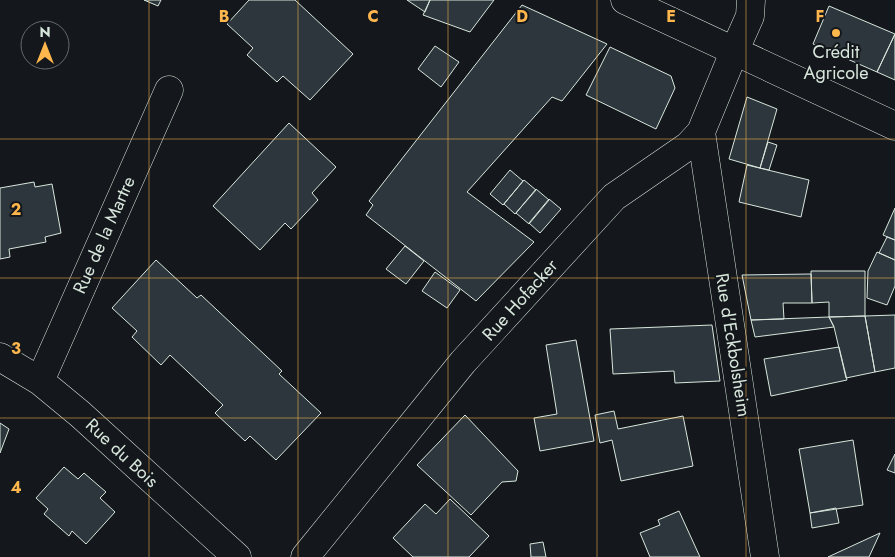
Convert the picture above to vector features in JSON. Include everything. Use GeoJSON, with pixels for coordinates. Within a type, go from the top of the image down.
{"type":"FeatureCollection","features":[{"type":"Feature","properties":{"kind":"street"},"geometry":{"type":"LineString","coordinates":[[626,0],[895,126]]}},
{"type":"Feature","properties":{"kind":"street","name":"Rue Hofacker"},"geometry":{"type":"LineString","coordinates":[[305,557],[463,362],[614,197],[688,146],[701,132],[750,16],[751,0]]}},
{"type":"Feature","properties":{"kind":"street","name":"Rue de la Martre"},"geometry":{"type":"LineString","coordinates":[[40,381],[169,90]]}},
{"type":"Feature","properties":{"kind":"street","name":"Rue d'Eckbolsheim"},"geometry":{"type":"LineString","coordinates":[[701,132],[765,557]]}},
{"type":"Feature","properties":{"kind":"street","name":"Rue du Bois"},"geometry":{"type":"LineString","coordinates":[[0,357],[40,381],[80,414],[237,557]]}},
{"type":"Feature","properties":{"kind":"building"},"geometry":{"type":"Polygon","coordinates":[[[144,0],[161,0],[158,6],[144,0]]]}},
{"type":"Feature","properties":{"kind":"building"},"geometry":{"type":"Polygon","coordinates":[[[249,0],[295,0],[353,54],[310,100],[283,76],[277,82],[247,55],[253,48],[227,24],[249,0]]]}},
{"type":"Feature","properties":{"kind":"building"},"geometry":{"type":"Polygon","coordinates":[[[407,0],[430,0],[425,12],[407,0]]]}},
{"type":"Feature","properties":{"kind":"building"},"geometry":{"type":"Polygon","coordinates":[[[430,0],[494,0],[470,32],[423,15],[430,0]]]}},
{"type":"Feature","properties":{"kind":"building"},"geometry":{"type":"Polygon","coordinates":[[[522,5],[607,44],[562,101],[552,97],[467,192],[534,242],[476,301],[366,215],[373,205],[369,201],[522,5]]]}},
{"type":"Feature","properties":{"kind":"building"},"geometry":{"type":"Polygon","coordinates":[[[829,6],[895,34],[877,72],[813,44],[829,6]]]}},
{"type":"Feature","properties":{"kind":"building"},"geometry":{"type":"Polygon","coordinates":[[[895,34],[895,80],[877,72],[895,34]]]}},
{"type":"Feature","properties":{"kind":"building"},"geometry":{"type":"Polygon","coordinates":[[[435,46],[459,62],[441,87],[418,69],[435,46]]]}},
{"type":"Feature","properties":{"kind":"building"},"geometry":{"type":"Polygon","coordinates":[[[610,47],[671,76],[675,88],[656,129],[586,95],[610,47]]]}},
{"type":"Feature","properties":{"kind":"building"},"geometry":{"type":"Polygon","coordinates":[[[747,97],[777,109],[760,168],[729,159],[747,97]]]}},
{"type":"Feature","properties":{"kind":"building"},"geometry":{"type":"Polygon","coordinates":[[[289,123],[336,167],[312,193],[318,200],[291,229],[285,223],[260,250],[213,206],[289,123]]]}},
{"type":"Feature","properties":{"kind":"building"},"geometry":{"type":"Polygon","coordinates":[[[768,142],[777,145],[769,170],[760,168],[768,142]]]}},
{"type":"Feature","properties":{"kind":"building"},"geometry":{"type":"Polygon","coordinates":[[[747,165],[809,180],[801,217],[739,202],[747,165]]]}},
{"type":"Feature","properties":{"kind":"building"},"geometry":{"type":"Polygon","coordinates":[[[510,170],[523,181],[503,205],[490,194],[510,170]]]}},
{"type":"Feature","properties":{"kind":"building"},"geometry":{"type":"Polygon","coordinates":[[[524,180],[536,190],[515,214],[504,204],[524,180]]]}},
{"type":"Feature","properties":{"kind":"building"},"geometry":{"type":"Polygon","coordinates":[[[34,182],[35,187],[52,184],[61,233],[45,237],[46,242],[9,249],[10,257],[0,259],[0,188],[34,182]]]}},
{"type":"Feature","properties":{"kind":"building"},"geometry":{"type":"Polygon","coordinates":[[[536,189],[549,200],[529,224],[516,213],[536,189]]]}},
{"type":"Feature","properties":{"kind":"building"},"geometry":{"type":"Polygon","coordinates":[[[549,199],[561,209],[540,233],[529,223],[549,199]]]}},
{"type":"Feature","properties":{"kind":"building"},"geometry":{"type":"Polygon","coordinates":[[[895,208],[895,240],[883,235],[895,208]]]}},
{"type":"Feature","properties":{"kind":"building"},"geometry":{"type":"Polygon","coordinates":[[[887,237],[895,240],[895,260],[879,253],[887,237]]]}},
{"type":"Feature","properties":{"kind":"building"},"geometry":{"type":"Polygon","coordinates":[[[405,246],[424,261],[406,284],[386,269],[405,246]]]}},
{"type":"Feature","properties":{"kind":"building"},"geometry":{"type":"Polygon","coordinates":[[[877,252],[895,260],[895,286],[887,305],[867,298],[868,271],[877,252]]]}},
{"type":"Feature","properties":{"kind":"building"},"geometry":{"type":"Polygon","coordinates":[[[156,260],[197,298],[201,295],[282,371],[279,374],[321,413],[276,460],[250,436],[245,441],[215,413],[223,405],[170,355],[161,365],[132,337],[137,331],[112,308],[156,260]]]}},
{"type":"Feature","properties":{"kind":"building"},"geometry":{"type":"Polygon","coordinates":[[[811,271],[865,271],[865,316],[829,317],[829,302],[812,303],[811,271]]]}},
{"type":"Feature","properties":{"kind":"building"},"geometry":{"type":"Polygon","coordinates":[[[435,272],[460,290],[447,308],[422,291],[435,272]]]}},
{"type":"Feature","properties":{"kind":"building"},"geometry":{"type":"Polygon","coordinates":[[[811,274],[812,303],[783,303],[784,319],[751,320],[742,275],[811,274]]]}},
{"type":"Feature","properties":{"kind":"building"},"geometry":{"type":"Polygon","coordinates":[[[895,315],[895,368],[875,372],[865,316],[895,315]]]}},
{"type":"Feature","properties":{"kind":"building"},"geometry":{"type":"Polygon","coordinates":[[[865,316],[875,372],[846,378],[834,327],[829,317],[865,316]]]}},
{"type":"Feature","properties":{"kind":"building"},"geometry":{"type":"Polygon","coordinates":[[[829,317],[834,327],[755,337],[751,320],[829,317]]]}},
{"type":"Feature","properties":{"kind":"building"},"geometry":{"type":"Polygon","coordinates":[[[712,325],[720,381],[675,383],[674,371],[613,374],[610,329],[712,325]]]}},
{"type":"Feature","properties":{"kind":"building"},"geometry":{"type":"Polygon","coordinates":[[[576,340],[594,441],[540,451],[534,418],[557,414],[546,345],[576,340]]]}},
{"type":"Feature","properties":{"kind":"building"},"geometry":{"type":"Polygon","coordinates":[[[839,347],[847,380],[771,396],[764,359],[839,347]]]}},
{"type":"Feature","properties":{"kind":"building"},"geometry":{"type":"Polygon","coordinates":[[[614,411],[618,429],[683,416],[693,466],[621,481],[612,440],[600,443],[595,415],[614,411]]]}},
{"type":"Feature","properties":{"kind":"building"},"geometry":{"type":"Polygon","coordinates":[[[465,415],[518,471],[516,481],[502,482],[471,515],[417,465],[465,415]]]}},
{"type":"Feature","properties":{"kind":"building"},"geometry":{"type":"Polygon","coordinates":[[[0,423],[9,429],[0,453],[0,423]]]}},
{"type":"Feature","properties":{"kind":"building"},"geometry":{"type":"Polygon","coordinates":[[[853,440],[863,505],[810,513],[799,449],[853,440]]]}},
{"type":"Feature","properties":{"kind":"building"},"geometry":{"type":"Polygon","coordinates":[[[895,454],[895,473],[887,470],[895,454]]]}},
{"type":"Feature","properties":{"kind":"building"},"geometry":{"type":"Polygon","coordinates":[[[64,467],[78,479],[84,473],[106,492],[100,498],[115,512],[86,544],[72,531],[69,536],[44,514],[48,509],[36,498],[64,467]]]}},
{"type":"Feature","properties":{"kind":"building"},"geometry":{"type":"Polygon","coordinates":[[[450,499],[489,536],[469,557],[413,557],[393,538],[425,504],[436,514],[450,499]]]}},
{"type":"Feature","properties":{"kind":"building"},"geometry":{"type":"Polygon","coordinates":[[[836,508],[839,523],[812,528],[810,513],[836,508]]]}},
{"type":"Feature","properties":{"kind":"building"},"geometry":{"type":"Polygon","coordinates":[[[679,511],[700,557],[650,557],[640,533],[660,525],[658,520],[679,511]]]}},
{"type":"Feature","properties":{"kind":"building"},"geometry":{"type":"Polygon","coordinates":[[[880,533],[869,557],[828,557],[880,533]]]}},
{"type":"Feature","properties":{"kind":"building"},"geometry":{"type":"Polygon","coordinates":[[[543,542],[546,557],[531,557],[530,544],[543,542]]]}},
{"type":"Feature","properties":{"kind":"place","name":"Crédit Agricole"},"geometry":{"type":"Point","coordinates":[836,33]}}]}
